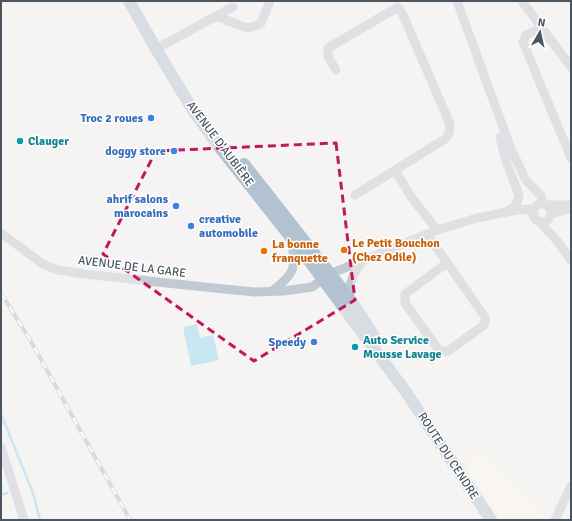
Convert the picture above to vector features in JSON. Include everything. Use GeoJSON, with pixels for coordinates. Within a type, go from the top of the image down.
{"type":"FeatureCollection","features":[{"type":"Feature","properties":{"kind":"main road","name":"AVENUE D'AUBIÈRE"},"geometry":{"type":"LineString","coordinates":[[129,1],[200,108],[327,277]]}},
{"type":"Feature","properties":{"kind":"main road","name":"AVENUE D'AUBIÈRE"},"geometry":{"type":"LineString","coordinates":[[137,1],[159,48],[194,112],[217,144],[291,238],[327,277]]}},
{"type":"Feature","properties":{"kind":"main road","name":"ROUTE DU CENDRE"},"geometry":{"type":"LineString","coordinates":[[327,277],[350,300],[380,346],[406,392]]}},
{"type":"Feature","properties":{"kind":"main road","name":"ROUTE DU CENDRE"},"geometry":{"type":"LineString","coordinates":[[327,277],[406,392],[490,520]]}},
{"type":"Feature","properties":{"kind":"street"},"geometry":{"type":"LineString","coordinates":[[216,16],[247,28],[252,27],[261,23],[270,1]]}},
{"type":"Feature","properties":{"kind":"street"},"geometry":{"type":"LineString","coordinates":[[457,1],[511,149],[526,180],[550,208],[541,216]]}},
{"type":"Feature","properties":{"kind":"street"},"geometry":{"type":"LineString","coordinates":[[522,1],[571,67]]}},
{"type":"Feature","properties":{"kind":"street"},"geometry":{"type":"LineString","coordinates":[[159,48],[233,7]]}},
{"type":"Feature","properties":{"kind":"street"},"geometry":{"type":"LineString","coordinates":[[336,70],[328,57],[328,48],[398,7],[403,15],[450,124],[449,132],[445,139],[355,195]]}},
{"type":"Feature","properties":{"kind":"street"},"geometry":{"type":"LineString","coordinates":[[541,28],[526,35],[523,42],[571,158]]}},
{"type":"Feature","properties":{"kind":"street"},"geometry":{"type":"LineString","coordinates":[[500,137],[505,158],[519,195],[517,203],[514,207],[505,213]]}},
{"type":"Feature","properties":{"kind":"street"},"geometry":{"type":"LineString","coordinates":[[395,170],[412,198],[436,230]]}},
{"type":"Feature","properties":{"kind":"street"},"geometry":{"type":"LineString","coordinates":[[571,205],[536,205],[553,236],[571,260]]}},
{"type":"Feature","properties":{"kind":"street"},"geometry":{"type":"LineString","coordinates":[[350,300],[349,286],[354,274],[362,262],[426,234],[477,218],[517,210],[541,216],[571,208]]}},
{"type":"Feature","properties":{"kind":"street","name":"AVENUE DE LA GARE"},"geometry":{"type":"LineString","coordinates":[[1,233],[43,264],[58,270],[256,292],[284,291],[312,287],[327,277],[362,262]]}},
{"type":"Feature","properties":{"kind":"street"},"geometry":{"type":"LineString","coordinates":[[426,234],[447,263],[485,316],[484,325],[447,352],[439,350],[405,303],[405,294],[447,263]]}},
{"type":"Feature","properties":{"kind":"street"},"geometry":{"type":"LineString","coordinates":[[272,291],[286,281],[293,270],[295,257],[291,238]]}},
{"type":"Feature","properties":{"kind":"street"},"geometry":{"type":"LineString","coordinates":[[1,447],[24,520]]}},
{"type":"Feature","properties":{"kind":"street"},"geometry":{"type":"LineString","coordinates":[[555,520],[571,486]]}},
{"type":"Feature","properties":{"kind":"highlighted area"},"geometry":{"type":"Polygon","coordinates":[[[336,143],[355,300],[254,361],[103,254],[156,151],[336,143]]]}},
{"type":"Feature","properties":{"kind":"shaded area"},"geometry":{"type":"Polygon","coordinates":[[[480,453],[549,520],[501,520],[465,463],[480,453]]]}},
{"type":"Feature","properties":{"kind":"water"},"geometry":{"type":"Polygon","coordinates":[[[197,324],[200,338],[213,335],[219,360],[191,366],[183,327],[197,324]]]}},
{"type":"Feature","properties":{"kind":"waterway"},"geometry":{"type":"LineString","coordinates":[[1,414],[33,493],[40,520]]}},
{"type":"Feature","properties":{"kind":"waterway"},"geometry":{"type":"LineString","coordinates":[[1,495],[7,493]]}},
{"type":"Feature","properties":{"kind":"railway"},"geometry":{"type":"LineString","coordinates":[[1,293],[29,338],[130,520]]}},
{"type":"Feature","properties":{"kind":"place","name":"Troc 2 roues"},"geometry":{"type":"Point","coordinates":[151,118]}},
{"type":"Feature","properties":{"kind":"place","name":"Clauger"},"geometry":{"type":"Point","coordinates":[20,141]}},
{"type":"Feature","properties":{"kind":"place","name":"doggy store"},"geometry":{"type":"Point","coordinates":[174,151]}},
{"type":"Feature","properties":{"kind":"place","name":"ahrif salons marocains"},"geometry":{"type":"Point","coordinates":[176,206]}},
{"type":"Feature","properties":{"kind":"place","name":"creative automobile"},"geometry":{"type":"Point","coordinates":[191,226]}},
{"type":"Feature","properties":{"kind":"place","name":"Le Petit Bouchon (Chez Odile)"},"geometry":{"type":"Point","coordinates":[344,250]}},
{"type":"Feature","properties":{"kind":"place","name":"La bonne franquette"},"geometry":{"type":"Point","coordinates":[264,251]}},
{"type":"Feature","properties":{"kind":"place","name":"Speedy"},"geometry":{"type":"Point","coordinates":[314,342]}},
{"type":"Feature","properties":{"kind":"place","name":"Auto Service Mousse Lavage"},"geometry":{"type":"Point","coordinates":[355,347]}}]}
